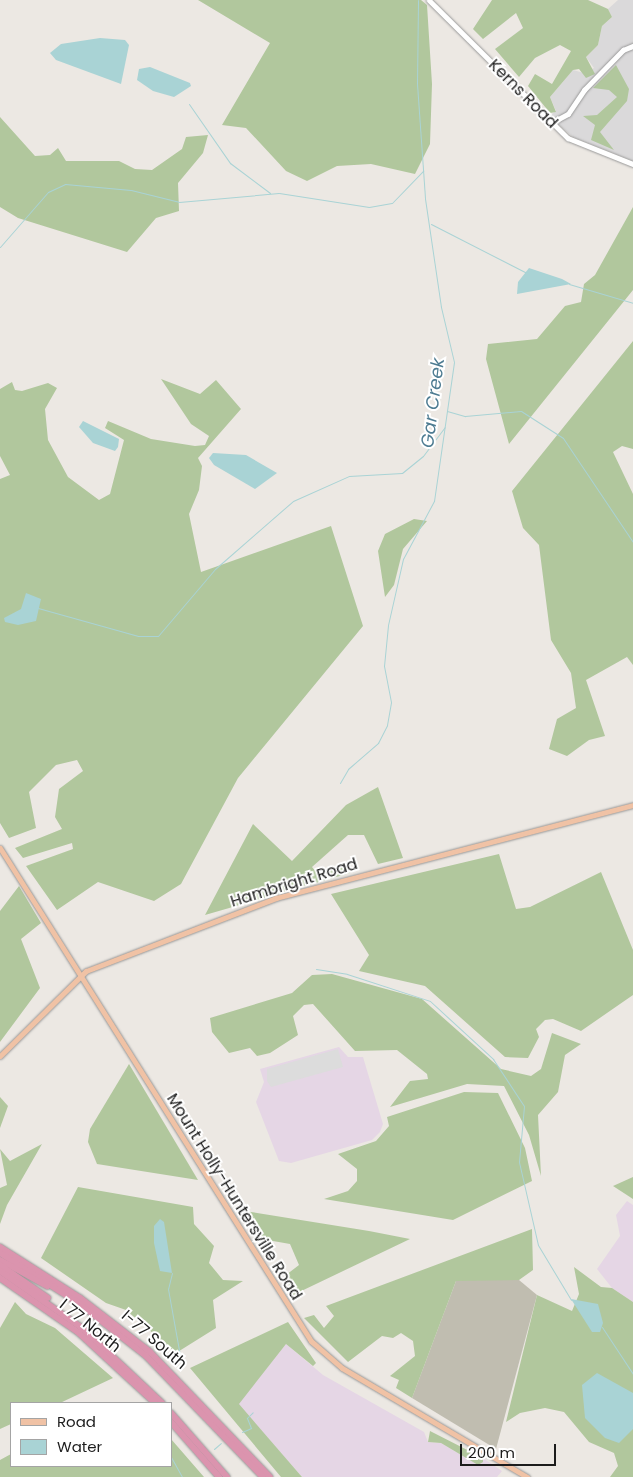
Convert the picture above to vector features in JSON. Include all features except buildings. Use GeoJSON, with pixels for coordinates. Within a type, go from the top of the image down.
{"type":"FeatureCollection","features":[{"type":"Feature","properties":{"kind":"highway","name":"I-77 South"},"geometry":{"type":"LineString","coordinates":[[0,1247],[80,1298],[143,1346],[270,1477]]}},
{"type":"Feature","properties":{"kind":"highway"},"geometry":{"type":"LineString","coordinates":[[0,1253],[91,1312],[173,1380],[263,1477]]}},
{"type":"Feature","properties":{"kind":"highway"},"geometry":{"type":"LineString","coordinates":[[0,1260],[91,1312]]}},
{"type":"Feature","properties":{"kind":"highway"},"geometry":{"type":"LineString","coordinates":[[0,1265],[82,1328],[161,1402]]}},
{"type":"Feature","properties":{"kind":"highway"},"geometry":{"type":"LineString","coordinates":[[0,1271],[82,1328]]}},
{"type":"Feature","properties":{"kind":"highway","name":"I 77 North"},"geometry":{"type":"LineString","coordinates":[[0,1278],[86,1338],[154,1402]]}},
{"type":"Feature","properties":{"kind":"highway"},"geometry":{"type":"LineString","coordinates":[[172,1414],[227,1477]]}},
{"type":"Feature","properties":{"kind":"highway"},"geometry":{"type":"LineString","coordinates":[[172,1423],[219,1477]]}},
{"type":"Feature","properties":{"kind":"main road","name":"Hambright Road"},"geometry":{"type":"LineString","coordinates":[[0,1056],[80,973],[276,898],[633,805]]}},
{"type":"Feature","properties":{"kind":"main road","name":"Mount Holly-Huntersville Road"},"geometry":{"type":"LineString","coordinates":[[0,848],[315,1346],[342,1368],[527,1477]]}},
{"type":"Feature","properties":{"kind":"street","name":"Kerns Road"},"geometry":{"type":"LineString","coordinates":[[430,0],[551,123],[581,146],[633,164]]}},
{"type":"Feature","properties":{"kind":"street"},"geometry":{"type":"LineString","coordinates":[[551,123],[568,114],[584,90],[622,50],[633,46]]}},
{"type":"Feature","properties":{"kind":"shaded area"},"geometry":{"type":"Polygon","coordinates":[[[618,0],[633,0],[633,161],[573,137],[549,116],[556,111],[550,97],[573,70],[584,73],[594,68],[586,57],[598,45],[602,26],[612,17],[608,9],[618,0]]]}},
{"type":"Feature","properties":{"kind":"shaded area"},"geometry":{"type":"Polygon","coordinates":[[[339,1047],[348,1057],[363,1057],[383,1124],[380,1132],[372,1140],[291,1163],[279,1161],[256,1102],[264,1082],[260,1069],[339,1047]]]}},
{"type":"Feature","properties":{"kind":"shaded area"},"geometry":{"type":"Polygon","coordinates":[[[338,1049],[343,1067],[271,1087],[267,1081],[267,1069],[338,1049]]]}},
{"type":"Feature","properties":{"kind":"shaded area"},"geometry":{"type":"Polygon","coordinates":[[[627,1201],[633,1205],[633,1302],[612,1288],[597,1269],[620,1236],[616,1215],[627,1201]]]}},
{"type":"Feature","properties":{"kind":"shaded area"},"geometry":{"type":"Polygon","coordinates":[[[469,1277],[519,1280],[537,1295],[496,1449],[412,1398],[456,1281],[469,1277]]]}},
{"type":"Feature","properties":{"kind":"shaded area"},"geometry":{"type":"Polygon","coordinates":[[[286,1344],[323,1375],[424,1432],[428,1442],[441,1443],[478,1465],[483,1458],[502,1471],[497,1477],[302,1477],[238,1404],[286,1344]]]}},
{"type":"Feature","properties":{"kind":"green space"},"geometry":{"type":"Polygon","coordinates":[[[198,0],[421,0],[427,5],[432,84],[430,144],[415,174],[371,164],[337,166],[307,181],[286,171],[246,128],[222,125],[270,43],[198,0]]]}},
{"type":"Feature","properties":{"kind":"green space"},"geometry":{"type":"Polygon","coordinates":[[[492,0],[588,0],[608,9],[612,17],[602,26],[598,45],[586,57],[595,74],[586,78],[579,69],[573,70],[550,97],[556,112],[550,113],[528,86],[535,74],[552,84],[571,51],[560,45],[535,58],[519,77],[495,49],[523,28],[516,13],[483,39],[473,29],[492,0]]]}},
{"type":"Feature","properties":{"kind":"green space"},"geometry":{"type":"Polygon","coordinates":[[[616,65],[629,89],[627,101],[600,132],[614,150],[591,140],[595,125],[583,116],[597,115],[617,97],[609,90],[593,88],[616,65]]]}},
{"type":"Feature","properties":{"kind":"green space"},"geometry":{"type":"Polygon","coordinates":[[[0,117],[35,156],[50,155],[58,148],[66,161],[119,161],[135,169],[152,170],[182,149],[186,137],[208,135],[203,153],[178,183],[179,211],[156,218],[127,252],[18,218],[0,207],[0,117]]]}},
{"type":"Feature","properties":{"kind":"green space"},"geometry":{"type":"Polygon","coordinates":[[[633,207],[633,290],[509,444],[486,359],[488,344],[537,339],[565,306],[581,302],[584,284],[595,275],[633,207]]]}},
{"type":"Feature","properties":{"kind":"green space"},"geometry":{"type":"Polygon","coordinates":[[[633,341],[633,449],[622,446],[613,452],[633,494],[633,665],[627,657],[586,680],[605,736],[589,740],[567,756],[549,749],[557,719],[576,708],[571,673],[551,640],[539,545],[523,528],[512,491],[633,341]]]}},
{"type":"Feature","properties":{"kind":"green space"},"geometry":{"type":"Polygon","coordinates":[[[161,379],[200,394],[216,380],[241,409],[198,458],[202,466],[199,490],[189,514],[201,572],[331,526],[363,626],[238,778],[181,884],[154,901],[98,882],[57,910],[26,866],[73,849],[72,843],[23,858],[15,848],[62,829],[55,817],[59,789],[83,771],[77,760],[56,765],[29,792],[36,828],[9,838],[0,823],[0,479],[10,475],[0,456],[0,389],[12,382],[15,390],[22,391],[48,383],[57,388],[45,409],[48,440],[68,477],[99,500],[110,494],[124,440],[105,428],[108,421],[151,439],[195,446],[205,445],[209,436],[191,424],[161,379]]]}},
{"type":"Feature","properties":{"kind":"green space"},"geometry":{"type":"Polygon","coordinates":[[[414,519],[427,521],[403,549],[394,585],[385,597],[378,551],[385,534],[414,519]]]}},
{"type":"Feature","properties":{"kind":"green space"},"geometry":{"type":"Polygon","coordinates":[[[378,787],[403,858],[378,864],[364,835],[348,835],[312,867],[316,872],[343,867],[350,873],[205,915],[253,824],[292,861],[346,805],[378,787]]]}},
{"type":"Feature","properties":{"kind":"green space"},"geometry":{"type":"Polygon","coordinates":[[[499,854],[516,909],[530,907],[601,872],[633,950],[633,995],[581,1031],[553,1019],[545,1020],[536,1029],[539,1037],[528,1058],[505,1057],[425,986],[359,971],[369,955],[331,894],[499,854]]]}},
{"type":"Feature","properties":{"kind":"green space"},"geometry":{"type":"Polygon","coordinates":[[[19,886],[41,923],[21,939],[40,988],[0,1042],[0,911],[19,886]]]}},
{"type":"Feature","properties":{"kind":"green space"},"geometry":{"type":"Polygon","coordinates":[[[332,974],[422,999],[501,1069],[531,1076],[541,1069],[552,1033],[581,1044],[565,1055],[558,1092],[538,1115],[541,1176],[529,1135],[504,1086],[467,1084],[390,1107],[410,1081],[428,1079],[427,1074],[397,1050],[355,1051],[313,1004],[304,1005],[293,1016],[298,1035],[270,1053],[257,1056],[250,1048],[229,1053],[212,1032],[210,1018],[292,993],[312,975],[332,974]]]}},
{"type":"Feature","properties":{"kind":"green space"},"geometry":{"type":"Polygon","coordinates":[[[129,1064],[198,1180],[97,1164],[88,1142],[90,1129],[129,1064]]]}},
{"type":"Feature","properties":{"kind":"green space"},"geometry":{"type":"Polygon","coordinates":[[[464,1092],[498,1093],[525,1148],[532,1181],[453,1220],[324,1199],[348,1191],[357,1181],[357,1169],[338,1154],[376,1141],[389,1126],[387,1117],[464,1092]]]}},
{"type":"Feature","properties":{"kind":"green space"},"geometry":{"type":"Polygon","coordinates":[[[0,1097],[8,1106],[0,1128],[0,1097]]]}},
{"type":"Feature","properties":{"kind":"green space"},"geometry":{"type":"Polygon","coordinates":[[[42,1144],[7,1205],[0,1224],[0,1188],[7,1185],[0,1149],[10,1161],[42,1144]]]}},
{"type":"Feature","properties":{"kind":"green space"},"geometry":{"type":"Polygon","coordinates":[[[633,1177],[633,1199],[613,1186],[633,1177]]]}},
{"type":"Feature","properties":{"kind":"green space"},"geometry":{"type":"Polygon","coordinates":[[[78,1187],[193,1207],[194,1224],[214,1246],[209,1263],[223,1280],[243,1281],[213,1300],[216,1328],[176,1353],[126,1310],[106,1303],[41,1258],[78,1187]]]}},
{"type":"Feature","properties":{"kind":"green space"},"geometry":{"type":"Polygon","coordinates":[[[245,1211],[410,1239],[293,1295],[286,1275],[299,1265],[290,1244],[256,1238],[245,1211]]]}},
{"type":"Feature","properties":{"kind":"green space"},"geometry":{"type":"Polygon","coordinates":[[[532,1229],[533,1270],[519,1280],[456,1281],[412,1398],[396,1388],[399,1380],[390,1376],[415,1356],[413,1341],[401,1333],[393,1338],[382,1336],[348,1362],[304,1318],[314,1315],[324,1328],[334,1316],[326,1306],[532,1229]]]}},
{"type":"Feature","properties":{"kind":"green space"},"geometry":{"type":"Polygon","coordinates":[[[574,1267],[601,1287],[612,1288],[633,1302],[633,1477],[610,1477],[618,1466],[614,1453],[589,1442],[564,1412],[545,1408],[520,1413],[506,1422],[537,1295],[572,1311],[579,1294],[574,1267]]]}},
{"type":"Feature","properties":{"kind":"green space"},"geometry":{"type":"Polygon","coordinates":[[[15,1302],[26,1314],[55,1328],[113,1378],[62,1402],[10,1402],[10,1424],[0,1429],[0,1328],[15,1302]]]}},
{"type":"Feature","properties":{"kind":"green space"},"geometry":{"type":"Polygon","coordinates":[[[288,1322],[316,1363],[313,1366],[286,1344],[239,1404],[302,1477],[281,1477],[190,1368],[288,1322]]]}},
{"type":"Feature","properties":{"kind":"green space"},"geometry":{"type":"Polygon","coordinates":[[[430,1431],[483,1458],[483,1462],[478,1465],[441,1443],[428,1442],[430,1431]]]}},
{"type":"Feature","properties":{"kind":"green space"},"geometry":{"type":"Polygon","coordinates":[[[172,1440],[204,1477],[0,1477],[0,1460],[10,1455],[10,1467],[172,1467],[172,1440]]]}},
{"type":"Feature","properties":{"kind":"water"},"geometry":{"type":"Polygon","coordinates":[[[100,38],[125,40],[129,45],[121,84],[56,60],[50,53],[61,44],[100,38]]]}},
{"type":"Feature","properties":{"kind":"water"},"geometry":{"type":"Polygon","coordinates":[[[150,67],[190,83],[191,86],[174,97],[153,91],[137,80],[139,69],[150,67]]]}},
{"type":"Feature","properties":{"kind":"water"},"geometry":{"type":"Polygon","coordinates":[[[529,268],[571,284],[517,294],[518,282],[529,268]]]}},
{"type":"Feature","properties":{"kind":"water"},"geometry":{"type":"Polygon","coordinates":[[[83,421],[119,439],[118,447],[115,451],[93,443],[79,427],[83,421]]]}},
{"type":"Feature","properties":{"kind":"water"},"geometry":{"type":"Polygon","coordinates":[[[213,453],[246,455],[277,473],[255,489],[214,465],[209,458],[213,453]]]}},
{"type":"Feature","properties":{"kind":"water"},"geometry":{"type":"Polygon","coordinates":[[[26,593],[41,599],[36,621],[18,625],[5,622],[4,618],[21,609],[26,593]]]}},
{"type":"Feature","properties":{"kind":"water"},"geometry":{"type":"Polygon","coordinates":[[[160,1219],[164,1222],[172,1273],[160,1271],[154,1243],[154,1226],[160,1219]]]}},
{"type":"Feature","properties":{"kind":"water"},"geometry":{"type":"Polygon","coordinates":[[[571,1299],[598,1304],[603,1323],[600,1332],[592,1332],[571,1299]]]}},
{"type":"Feature","properties":{"kind":"water"},"geometry":{"type":"Polygon","coordinates":[[[597,1373],[633,1393],[633,1429],[619,1443],[605,1438],[585,1418],[582,1385],[597,1373]]]}},
{"type":"Feature","properties":{"kind":"waterway","name":"Gar Creek"},"geometry":{"type":"LineString","coordinates":[[340,783],[348,769],[378,743],[387,725],[391,702],[384,666],[388,625],[403,559],[434,501],[454,362],[441,307],[425,198],[417,84],[418,0]]}},
{"type":"Feature","properties":{"kind":"waterway"},"geometry":{"type":"LineString","coordinates":[[189,104],[230,163],[270,193]]}},
{"type":"Feature","properties":{"kind":"waterway"},"geometry":{"type":"LineString","coordinates":[[0,247],[48,192],[65,184],[131,190],[179,202],[279,193],[369,207],[392,203],[423,171]]}},
{"type":"Feature","properties":{"kind":"waterway"},"geometry":{"type":"LineString","coordinates":[[431,224],[525,272]]}},
{"type":"Feature","properties":{"kind":"waterway"},"geometry":{"type":"LineString","coordinates":[[569,284],[633,303]]}},
{"type":"Feature","properties":{"kind":"waterway"},"geometry":{"type":"LineString","coordinates":[[447,411],[465,416],[521,411],[563,438],[633,542]]}},
{"type":"Feature","properties":{"kind":"waterway"},"geometry":{"type":"LineString","coordinates":[[38,608],[138,636],[158,636],[215,569],[293,501],[349,476],[402,473],[423,456],[445,427]]}},
{"type":"Feature","properties":{"kind":"waterway"},"geometry":{"type":"LineString","coordinates":[[316,969],[347,974],[430,1001],[493,1059],[524,1106],[519,1162],[538,1245],[571,1300]]}},
{"type":"Feature","properties":{"kind":"waterway"},"geometry":{"type":"LineString","coordinates":[[172,1273],[168,1289],[180,1356]]}},
{"type":"Feature","properties":{"kind":"waterway"},"geometry":{"type":"LineString","coordinates":[[602,1327],[633,1374]]}},
{"type":"Feature","properties":{"kind":"waterway"},"geometry":{"type":"LineString","coordinates":[[242,1432],[251,1428],[247,1418],[253,1412]]}},
{"type":"Feature","properties":{"kind":"waterway"},"geometry":{"type":"LineString","coordinates":[[214,1449],[221,1443]]}},
{"type":"Feature","properties":{"kind":"waterway"},"geometry":{"type":"LineString","coordinates":[[172,1459],[182,1477]]}}]}
